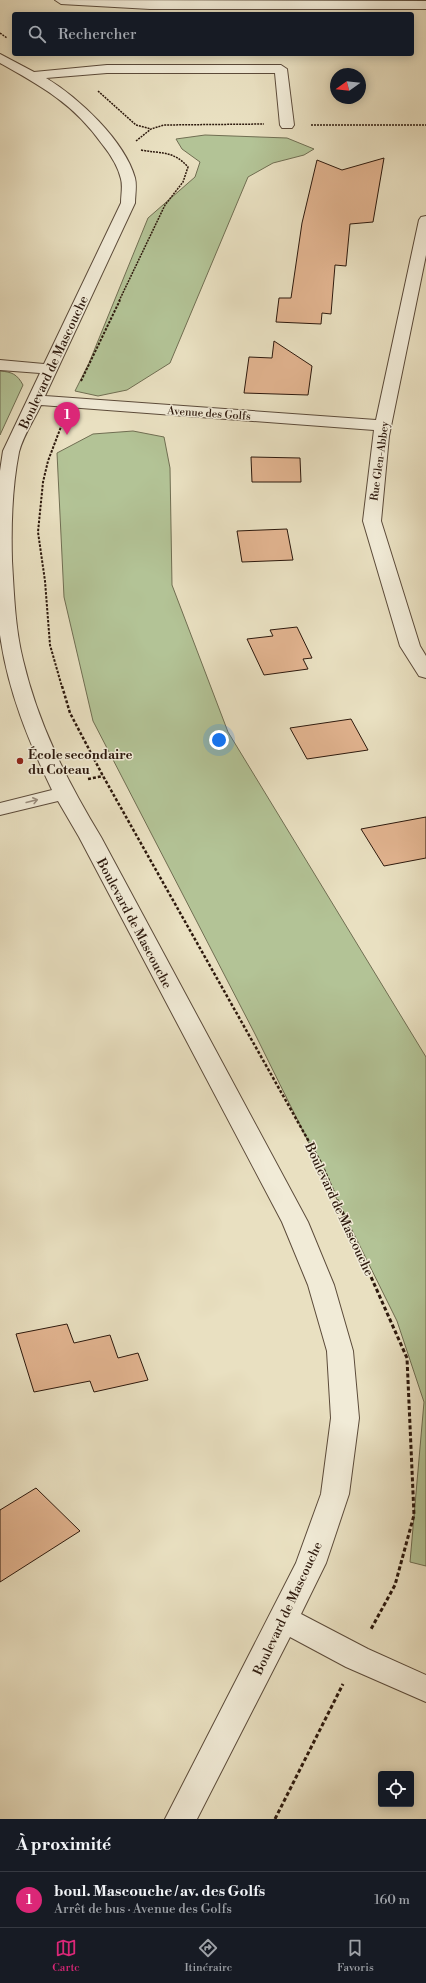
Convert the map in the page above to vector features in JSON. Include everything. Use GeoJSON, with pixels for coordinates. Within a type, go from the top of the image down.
{"type":"FeatureCollection","features":[{"type":"Feature","properties":{"kind":"street"},"geometry":{"type":"LineString","coordinates":[[60,0],[114,4],[185,2],[426,5]]}},
{"type":"Feature","properties":{"kind":"street","name":"Boulevard de Mascouche"},"geometry":{"type":"LineString","coordinates":[[0,58],[71,99],[90,116],[115,152],[127,177],[128,203],[49,369],[36,400],[6,451],[2,523],[5,605],[13,659],[25,704],[40,743],[64,793],[90,837],[295,1222],[321,1285],[340,1351],[345,1418],[335,1494],[311,1563],[284,1619],[181,1819]]}},
{"type":"Feature","properties":{"kind":"street"},"geometry":{"type":"LineString","coordinates":[[31,76],[107,69],[280,69],[287,125]]}},
{"type":"Feature","properties":{"kind":"street","name":"Rue Glen-Abbey"},"geometry":{"type":"LineString","coordinates":[[426,220],[383,426],[372,521],[410,646],[426,672]]}},
{"type":"Feature","properties":{"kind":"street"},"geometry":{"type":"LineString","coordinates":[[0,365],[49,369]]}},
{"type":"Feature","properties":{"kind":"street","name":"Avenue des Golfs"},"geometry":{"type":"LineString","coordinates":[[36,400],[383,426]]}},
{"type":"Feature","properties":{"kind":"street"},"geometry":{"type":"LineString","coordinates":[[0,809],[64,793]]}},
{"type":"Feature","properties":{"kind":"street"},"geometry":{"type":"LineString","coordinates":[[284,1619],[357,1658],[426,1689]]}},
{"type":"Feature","properties":{"kind":"path"},"geometry":{"type":"LineString","coordinates":[[67,72],[99,91],[136,125],[151,129]]}},
{"type":"Feature","properties":{"kind":"path"},"geometry":{"type":"LineString","coordinates":[[135,145],[137,139],[151,129],[164,125],[426,125]]}},
{"type":"Feature","properties":{"kind":"path"},"geometry":{"type":"LineString","coordinates":[[78,388],[165,205],[183,182],[188,167],[180,157],[168,152],[146,151],[135,148]]}},
{"type":"Feature","properties":{"kind":"path","name":"Boulevard de Mascouche"},"geometry":{"type":"LineString","coordinates":[[64,420],[48,461],[43,482],[38,532],[45,581],[50,645],[70,713],[103,776],[321,1163],[407,1358],[414,1515],[395,1585],[373,1626]]}},
{"type":"Feature","properties":{"kind":"path"},"geometry":{"type":"LineString","coordinates":[[275,1819],[346,1676]]}},
{"type":"Feature","properties":{"kind":"green space"},"geometry":{"type":"Polygon","coordinates":[[[205,135],[287,138],[314,149],[304,155],[273,163],[248,177],[170,363],[127,390],[98,396],[75,391],[89,363],[148,218],[195,177],[200,162],[182,149],[176,139],[205,135]]]}},
{"type":"Feature","properties":{"kind":"green space"},"geometry":{"type":"Polygon","coordinates":[[[0,371],[14,374],[19,378],[23,385],[0,435],[0,371]]]}},
{"type":"Feature","properties":{"kind":"green space"},"geometry":{"type":"Polygon","coordinates":[[[133,431],[164,437],[170,468],[172,585],[228,732],[426,1057],[426,1566],[410,1562],[424,1402],[397,1321],[255,1034],[93,721],[64,597],[57,453],[93,434],[133,431]]]}},
{"type":"Feature","properties":{"kind":"building"},"geometry":{"type":"Polygon","coordinates":[[[384,158],[373,222],[350,224],[346,266],[335,265],[331,314],[322,313],[321,324],[276,322],[279,298],[291,298],[302,223],[317,160],[342,170],[384,158]]]}},
{"type":"Feature","properties":{"kind":"building"},"geometry":{"type":"Polygon","coordinates":[[[274,341],[312,366],[308,395],[244,393],[249,357],[272,358],[274,341]]]}},
{"type":"Feature","properties":{"kind":"building"},"geometry":{"type":"Polygon","coordinates":[[[251,457],[300,458],[301,482],[252,482],[251,457]]]}},
{"type":"Feature","properties":{"kind":"building"},"geometry":{"type":"Polygon","coordinates":[[[287,529],[293,560],[242,562],[237,531],[287,529]]]}},
{"type":"Feature","properties":{"kind":"building"},"geometry":{"type":"Polygon","coordinates":[[[297,627],[312,658],[303,659],[308,669],[264,675],[247,639],[273,636],[270,630],[297,627]]]}},
{"type":"Feature","properties":{"kind":"building"},"geometry":{"type":"Polygon","coordinates":[[[351,719],[368,750],[307,759],[290,728],[351,719]]]}},
{"type":"Feature","properties":{"kind":"building"},"geometry":{"type":"Polygon","coordinates":[[[426,817],[426,858],[384,866],[361,829],[426,817]]]}},
{"type":"Feature","properties":{"kind":"building"},"geometry":{"type":"Polygon","coordinates":[[[67,1324],[74,1343],[110,1335],[118,1358],[138,1353],[148,1380],[94,1392],[90,1381],[34,1392],[16,1334],[67,1324]]]}},
{"type":"Feature","properties":{"kind":"building"},"geometry":{"type":"Polygon","coordinates":[[[36,1488],[80,1531],[0,1582],[0,1510],[36,1488]]]}},
{"type":"Feature","properties":{"kind":"place","name":"boul. Mascouche / av. des Golfs"},"geometry":{"type":"Point","coordinates":[67,435]}},
{"type":"Feature","properties":{"kind":"place","name":"École secondaire du Coteau"},"geometry":{"type":"Point","coordinates":[20,761]}}]}
